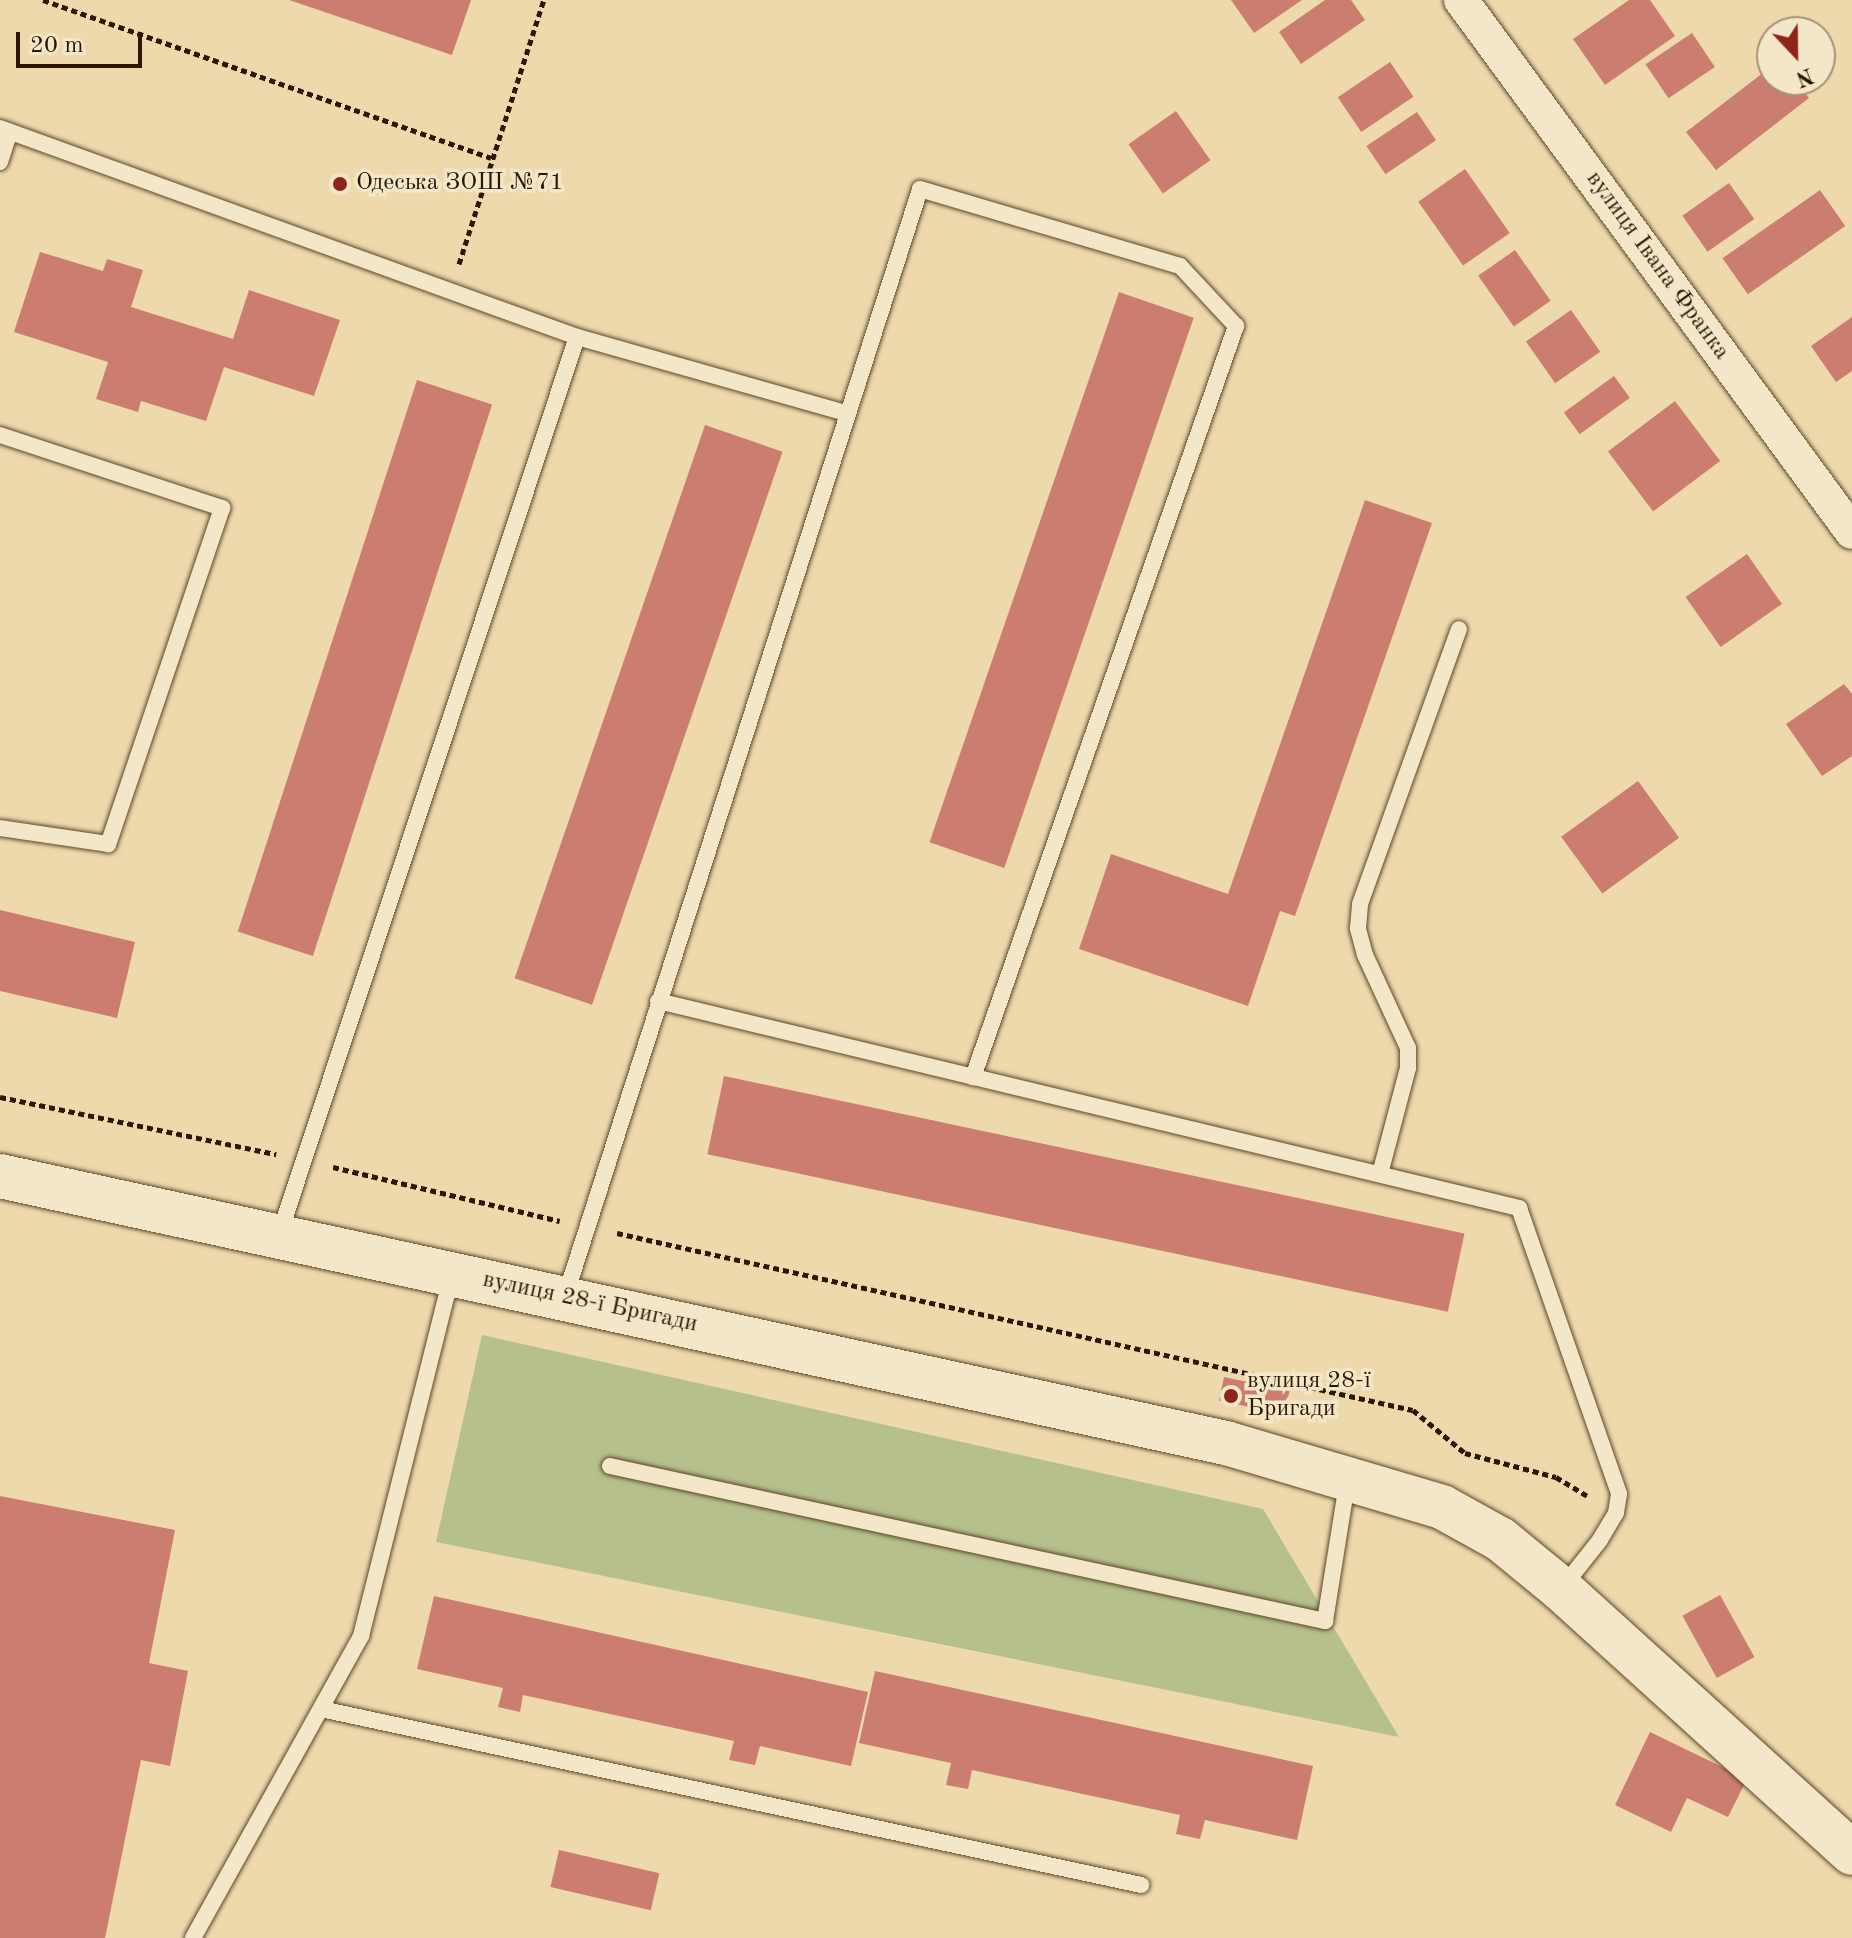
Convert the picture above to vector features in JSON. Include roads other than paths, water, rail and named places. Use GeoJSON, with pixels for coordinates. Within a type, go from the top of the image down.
{"type":"FeatureCollection","features":[{"type":"Feature","properties":{"kind":"street","name":"вулиця Івана Франка"},"geometry":{"type":"LineString","coordinates":[[1461,0],[1852,532]]}},
{"type":"Feature","properties":{"kind":"street","name":"вулиця 28-ї Бригади"},"geometry":{"type":"LineString","coordinates":[[0,1176],[1226,1443],[1442,1507],[1500,1539],[1561,1589],[1852,1853]]}},
{"type":"Feature","properties":{"kind":"lane"},"geometry":{"type":"LineString","coordinates":[[0,162],[5,130],[577,337],[845,413]]}},
{"type":"Feature","properties":{"kind":"lane"},"geometry":{"type":"LineString","coordinates":[[565,1297],[845,413],[920,189],[1180,266],[1236,326],[973,1077]]}},
{"type":"Feature","properties":{"kind":"lane"},"geometry":{"type":"LineString","coordinates":[[278,1236],[577,337]]}},
{"type":"Feature","properties":{"kind":"lane"},"geometry":{"type":"LineString","coordinates":[[0,435],[222,508],[108,844],[0,828]]}},
{"type":"Feature","properties":{"kind":"lane"},"geometry":{"type":"LineString","coordinates":[[1380,1174],[1408,1068],[1408,1048],[1365,955],[1358,928],[1360,904],[1459,629]]}},
{"type":"Feature","properties":{"kind":"lane"},"geometry":{"type":"LineString","coordinates":[[658,1001],[1519,1208],[1617,1479],[1616,1513],[1561,1589]]}},
{"type":"Feature","properties":{"kind":"lane"},"geometry":{"type":"LineString","coordinates":[[193,1938],[361,1636],[452,1275]]}},
{"type":"Feature","properties":{"kind":"lane"},"geometry":{"type":"LineString","coordinates":[[610,1466],[1325,1621],[1348,1477]]}},
{"type":"Feature","properties":{"kind":"lane"},"geometry":{"type":"LineString","coordinates":[[321,1709],[1141,1885]]}},
{"type":"Feature","properties":{"kind":"place","name":"Одеська ЗОШ №71"},"geometry":{"type":"Point","coordinates":[340,184]}},
{"type":"Feature","properties":{"kind":"place","name":"вулиця 28-ї Бригади"},"geometry":{"type":"Point","coordinates":[1231,1396]}}]}
